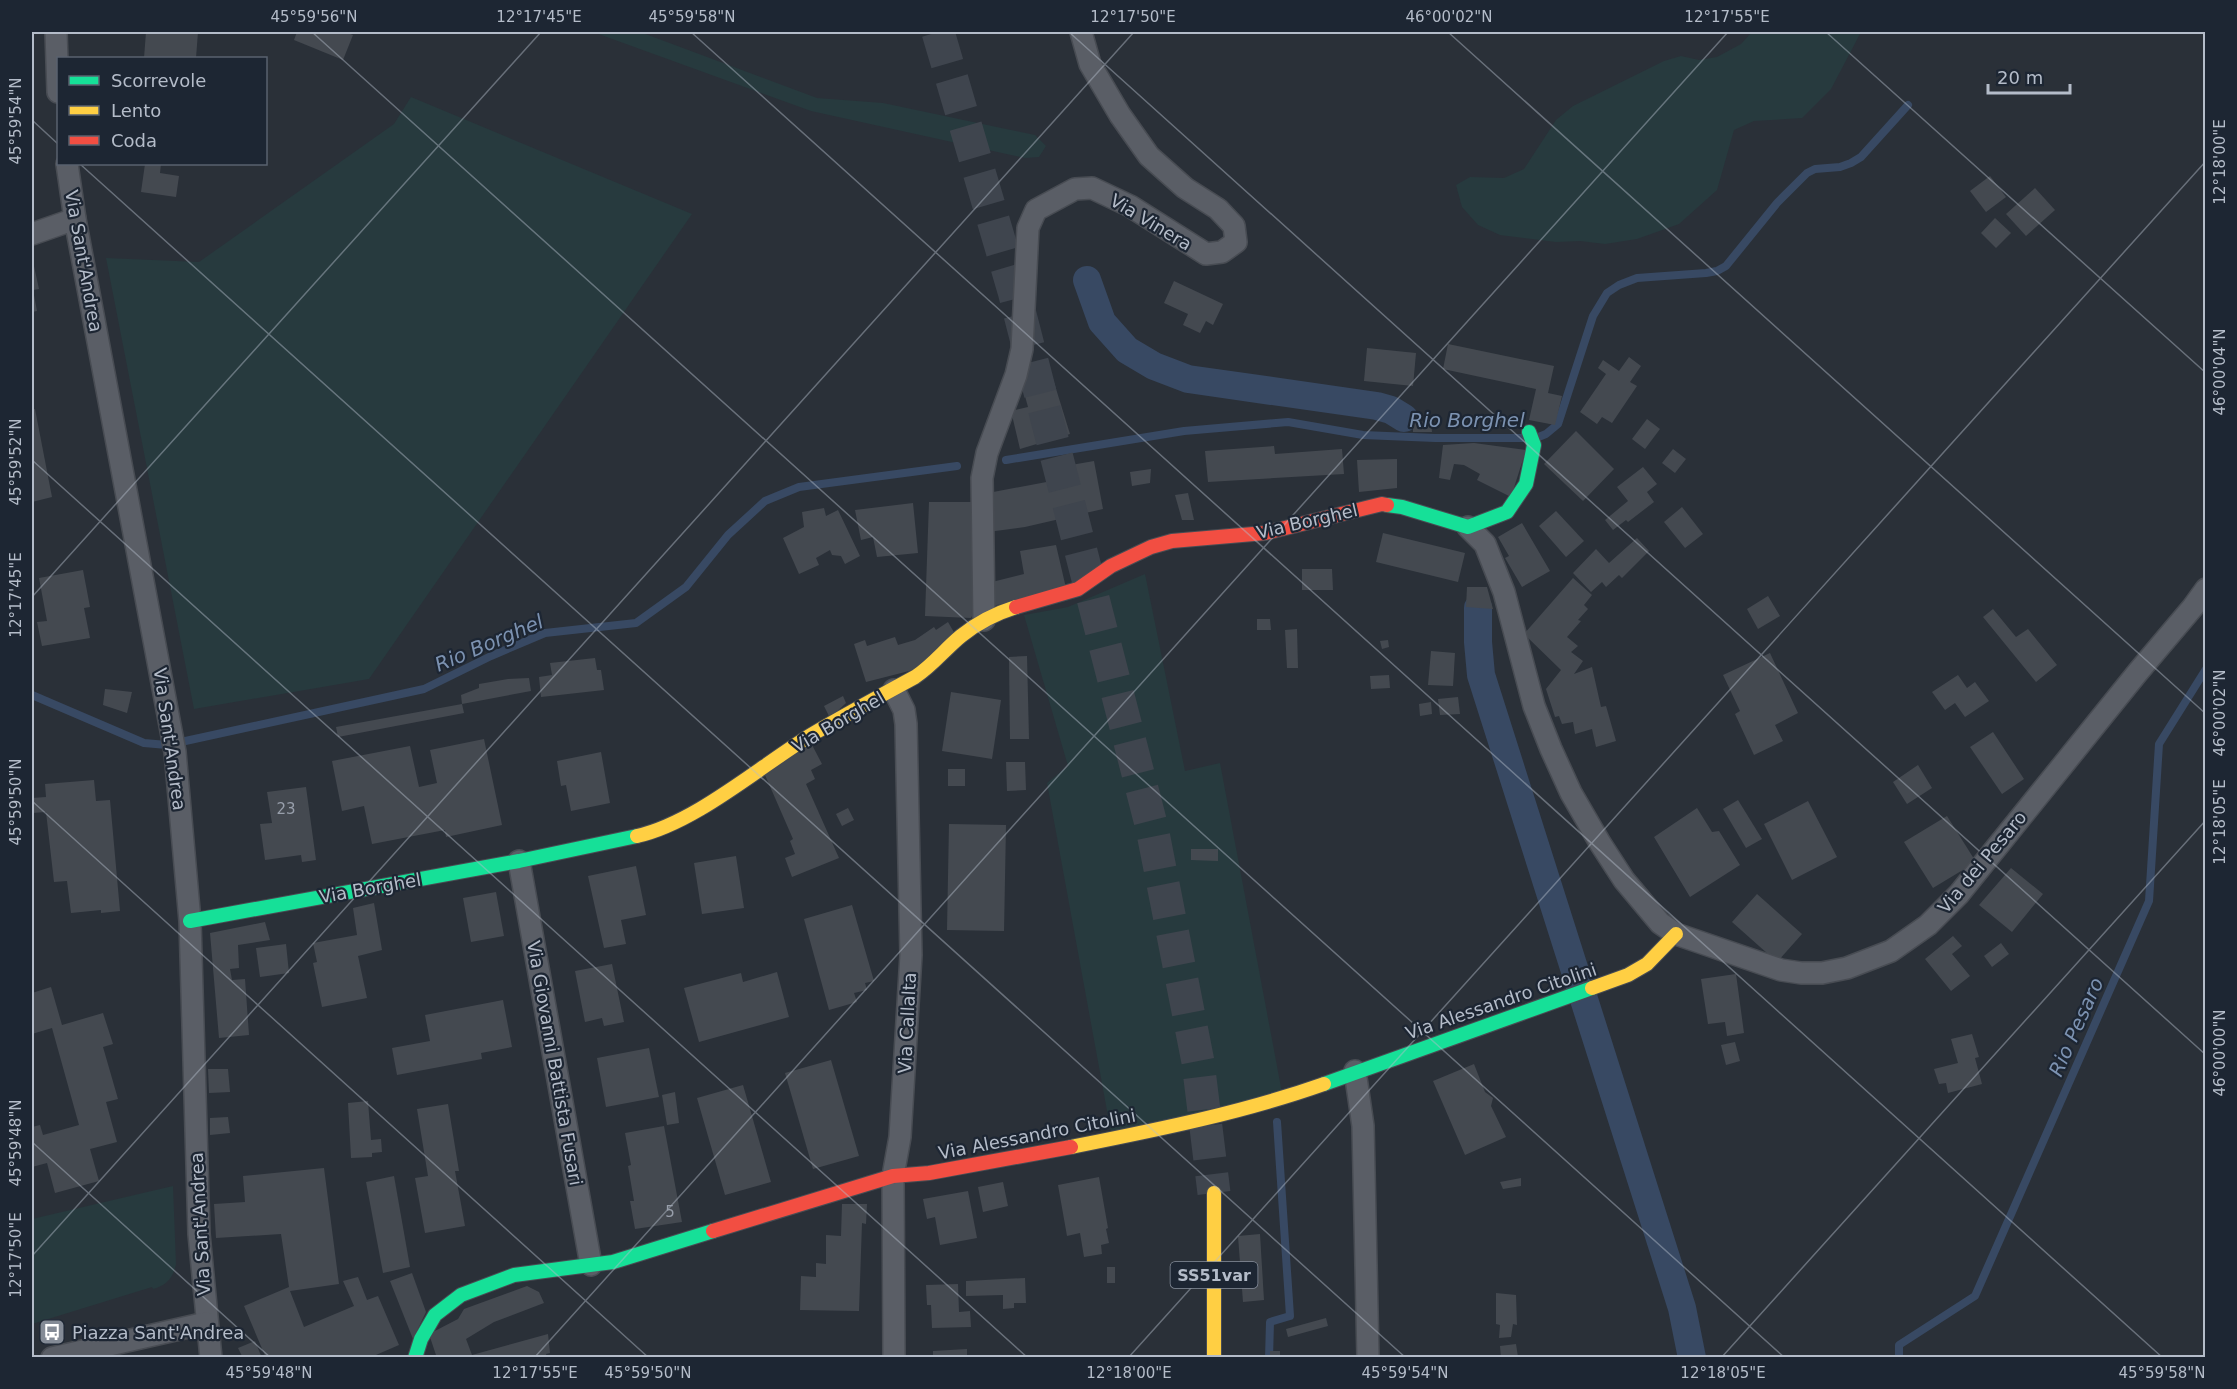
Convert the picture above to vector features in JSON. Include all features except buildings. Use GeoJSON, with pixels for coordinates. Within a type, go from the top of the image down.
{"type":"FeatureCollection","features":[{"type":"Feature","properties":{"kind":"street"},"geometry":{"type":"LineString","coordinates":[[56,32],[57,62]]}},
{"type":"Feature","properties":{"kind":"street","name":"Via Vinera"},"geometry":{"type":"LineString","coordinates":[[984,620],[982,478],[987,453],[1016,375],[1022,349],[1028,228],[1036,210],[1075,189],[1092,188],[1130,206],[1206,255],[1222,252],[1236,242],[1234,226],[1218,209],[1185,188],[1149,156],[1120,116],[1090,64],[1081,32]]}},
{"type":"Feature","properties":{"kind":"street","name":"Via Sant'Andrea"},"geometry":{"type":"LineString","coordinates":[[67,165],[75,219],[174,743],[190,921],[199,1234],[211,1358]]}},
{"type":"Feature","properties":{"kind":"street"},"geometry":{"type":"LineString","coordinates":[[32,234],[75,219]]}},
{"type":"Feature","properties":{"kind":"street"},"geometry":{"type":"LineString","coordinates":[[1531,438],[1526,484],[1507,512],[1468,527],[1485,544],[1504,592],[1534,706],[1571,793],[1624,880],[1660,923],[1677,934]]}},
{"type":"Feature","properties":{"kind":"street","name":"Via Borghel"},"geometry":{"type":"LineString","coordinates":[[190,921],[519,861],[627,839],[667,827],[688,816],[811,735],[894,690],[931,666],[961,636],[984,620],[1010,609],[1078,589],[1111,566],[1151,547],[1172,541],[1265,533],[1382,504],[1402,507],[1468,527]]}},
{"type":"Feature","properties":{"kind":"street","name":"Via dei Pesaro"},"geometry":{"type":"LineString","coordinates":[[1677,934],[1781,970],[1801,973],[1822,973],[1847,968],[1891,951],[1928,925],[1959,894],[2193,607],[2205,589]]}},
{"type":"Feature","properties":{"kind":"street","name":"Via Callalta"},"geometry":{"type":"LineString","coordinates":[[894,690],[904,710],[906,724],[911,955],[900,1137],[893,1176],[894,1358]]}},
{"type":"Feature","properties":{"kind":"street","name":"Via Giovanni Battista Fusari"},"geometry":{"type":"LineString","coordinates":[[519,861],[591,1265]]}},
{"type":"Feature","properties":{"kind":"street","name":"Via Alessandro Citolini"},"geometry":{"type":"LineString","coordinates":[[415,1358],[425,1332],[435,1315],[461,1295],[514,1275],[613,1262],[893,1176],[929,1173],[1030,1155],[1139,1133],[1283,1098],[1565,997],[1608,984],[1647,964],[1677,934]]}},
{"type":"Feature","properties":{"kind":"street"},"geometry":{"type":"LineString","coordinates":[[1355,1071],[1363,1126],[1368,1358]]}},
{"type":"Feature","properties":{"kind":"street","name":"SS51var"},"geometry":{"type":"LineString","coordinates":[[1214,1193],[1214,1358]]}},
{"type":"Feature","properties":{"kind":"street"},"geometry":{"type":"LineString","coordinates":[[52,1358],[206,1323]]}},
{"type":"Feature","properties":{"kind":"green space"},"geometry":{"type":"Polygon","coordinates":[[[593,32],[640,32],[817,98],[883,103],[1035,135],[1046,146],[1039,157],[1025,158],[811,111],[593,32]]]}},
{"type":"Feature","properties":{"kind":"green space"},"geometry":{"type":"Polygon","coordinates":[[[1752,32],[1861,32],[1831,89],[1802,118],[1754,121],[1734,130],[1717,190],[1679,224],[1637,239],[1605,244],[1580,241],[1556,242],[1500,235],[1478,225],[1462,207],[1456,185],[1470,177],[1504,178],[1524,169],[1556,120],[1573,106],[1664,61],[1681,56],[1699,60],[1717,57],[1741,44],[1752,32]]]}},
{"type":"Feature","properties":{"kind":"green space"},"geometry":{"type":"Polygon","coordinates":[[[411,97],[692,214],[369,679],[194,709],[106,258],[199,262],[394,124],[411,97]]]}},
{"type":"Feature","properties":{"kind":"green space"},"geometry":{"type":"Polygon","coordinates":[[[1145,574],[1185,771],[1220,763],[1283,1098],[1112,1138],[1047,783],[1068,766],[1024,615],[1068,607],[1145,574]]]}},
{"type":"Feature","properties":{"kind":"green space"},"geometry":{"type":"Polygon","coordinates":[[[173,1186],[176,1264],[169,1280],[153,1289],[152,1287],[32,1324],[32,1219],[173,1186]]]}},
{"type":"Feature","properties":{"kind":"waterway","name":"Rio Borghel"},"geometry":{"type":"LineString","coordinates":[[1006,460],[1184,431],[1288,422],[1363,435],[1536,438],[1546,434],[1558,424],[1593,316],[1607,293],[1637,278],[1706,273],[1726,266],[1777,203],[1807,173],[1815,169],[1840,167],[1861,157],[1908,105]]}},
{"type":"Feature","properties":{"kind":"waterway"},"geometry":{"type":"LineString","coordinates":[[1087,280],[1102,322],[1127,350],[1154,366],[1188,379],[1377,406],[1391,410],[1404,418]]}},
{"type":"Feature","properties":{"kind":"waterway","name":"Rio Borghel"},"geometry":{"type":"LineString","coordinates":[[32,695],[144,743],[167,745],[424,689],[491,656],[545,633],[636,623],[686,587],[728,535],[765,501],[799,487],[957,466]]}},
{"type":"Feature","properties":{"kind":"waterway"},"geometry":{"type":"LineString","coordinates":[[1478,608],[1481,675],[1682,1308],[1692,1358]]}},
{"type":"Feature","properties":{"kind":"waterway","name":"Rio Pesaro"},"geometry":{"type":"LineString","coordinates":[[1899,1358],[1899,1345],[1975,1296],[2149,901],[2159,744],[2206,669]]}},
{"type":"Feature","properties":{"kind":"waterway"},"geometry":{"type":"LineString","coordinates":[[1269,1358],[1270,1322],[1290,1316],[1277,1122]]}},
{"type":"Feature","properties":{"kind":"tunnel"},"geometry":{"type":"LineString","coordinates":[[938,32],[1014,291],[1152,828],[1198,1062],[1214,1193]]}},
{"type":"Feature","properties":{"kind":"traffic: fast"},"geometry":{"type":"LineString","coordinates":[[1387,505],[1402,507],[1468,527],[1507,512],[1526,484],[1534,445],[1529,432]]}},
{"type":"Feature","properties":{"kind":"traffic: fast"},"geometry":{"type":"LineString","coordinates":[[190,921],[519,861],[637,836]]}},
{"type":"Feature","properties":{"kind":"traffic: fast"},"geometry":{"type":"LineString","coordinates":[[1324,1084],[1592,988]]}},
{"type":"Feature","properties":{"kind":"traffic: fast"},"geometry":{"type":"LineString","coordinates":[[415,1358],[421,1339],[435,1315],[461,1295],[514,1275],[613,1262],[713,1231]]}},
{"type":"Feature","properties":{"kind":"traffic: slow"},"geometry":{"type":"LineString","coordinates":[[637,836],[659,829],[704,807],[811,735],[915,677],[974,627],[994,615],[1016,607]]}},
{"type":"Feature","properties":{"kind":"traffic: slow"},"geometry":{"type":"LineString","coordinates":[[1592,988],[1628,975],[1647,964],[1676,934]]}},
{"type":"Feature","properties":{"kind":"traffic: slow"},"geometry":{"type":"LineString","coordinates":[[1071,1147],[1230,1112],[1324,1084]]}},
{"type":"Feature","properties":{"kind":"traffic: slow"},"geometry":{"type":"LineString","coordinates":[[1214,1193],[1214,1358]]}},
{"type":"Feature","properties":{"kind":"traffic: jam"},"geometry":{"type":"LineString","coordinates":[[1016,607],[1078,589],[1111,566],[1151,547],[1172,541],[1265,533],[1382,504],[1387,505]]}},
{"type":"Feature","properties":{"kind":"traffic: jam"},"geometry":{"type":"LineString","coordinates":[[713,1231],[893,1176],[929,1173],[1071,1147]]}},
{"type":"Feature","properties":{"kind":"place","name":"Piazza Sant'Andrea"},"geometry":{"type":"Point","coordinates":[52,1332]}}]}
